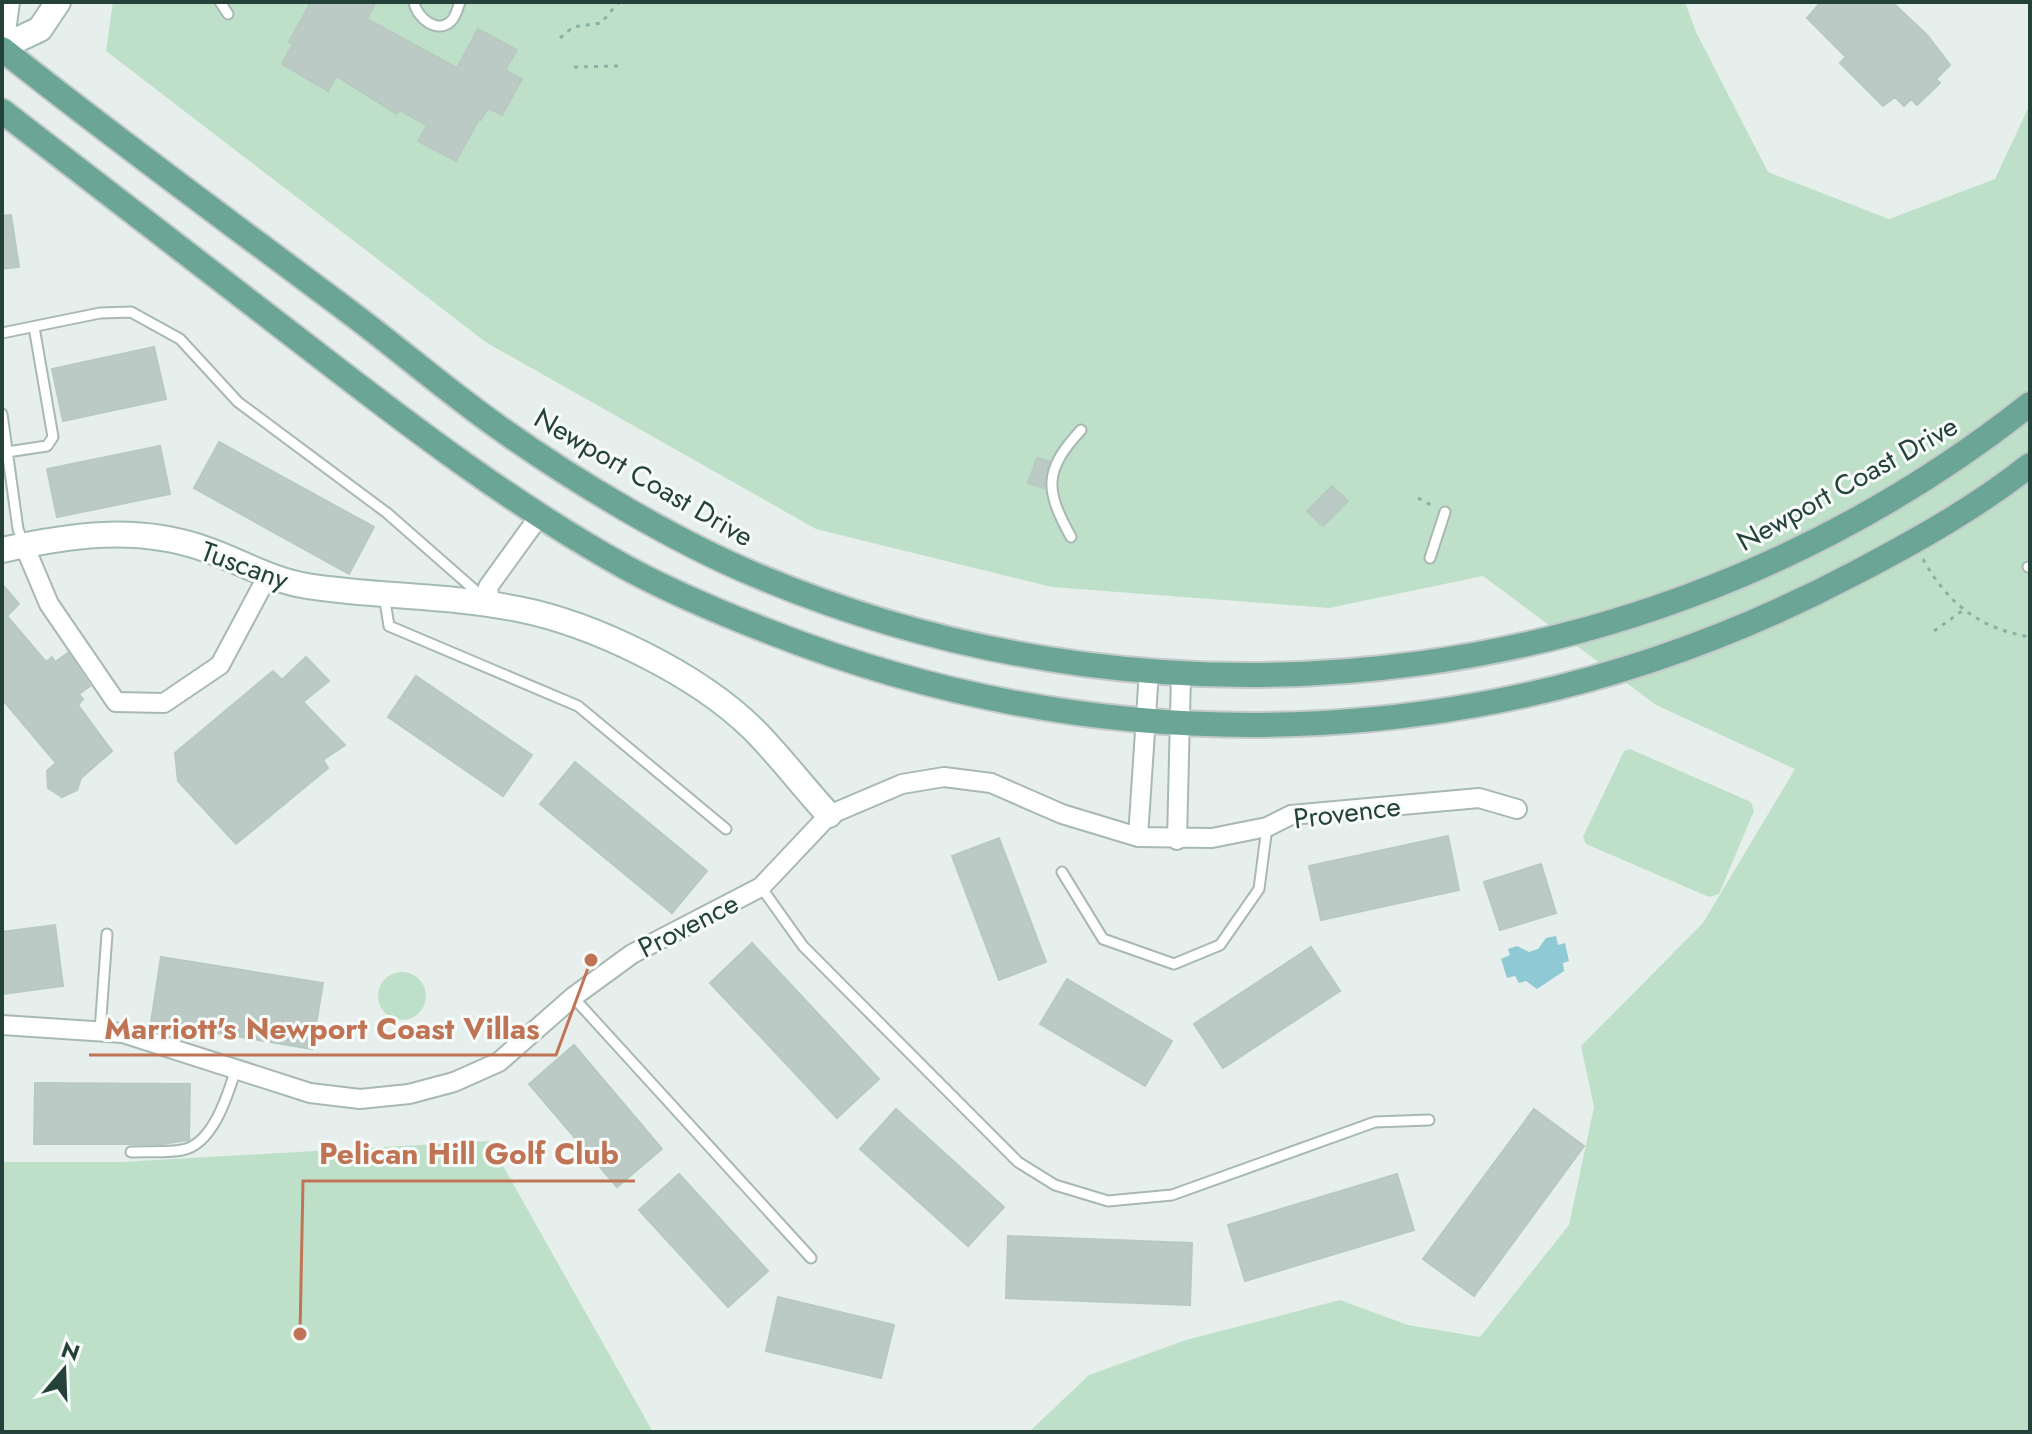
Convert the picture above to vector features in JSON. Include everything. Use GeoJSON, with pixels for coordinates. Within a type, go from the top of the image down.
{"type":"FeatureCollection","features":[{"type":"Feature","properties":{"kind":"main road","name":"Newport Coast Drive"},"geometry":{"type":"LineString","coordinates":[[2,48],[503,431],[644,518],[757,576],[875,618],[985,647],[1181,675],[1285,676],[1429,663],[1492,653],[1615,623],[1762,570],[1969,452],[2030,404]]}},
{"type":"Feature","properties":{"kind":"main road"},"geometry":{"type":"LineString","coordinates":[[2,111],[490,485],[628,569],[726,615],[836,658],[938,687],[1072,714],[1179,725],[1303,727],[1424,714],[1538,694],[1670,655],[1788,609],[1914,542],[2030,465]]}},
{"type":"Feature","properties":{"kind":"street"},"geometry":{"type":"LineString","coordinates":[[2,39],[7,2]]}},
{"type":"Feature","properties":{"kind":"street"},"geometry":{"type":"LineString","coordinates":[[2,48],[40,29],[58,2]]}},
{"type":"Feature","properties":{"kind":"street"},"geometry":{"type":"LineString","coordinates":[[490,605],[488,587],[540,515]]}},
{"type":"Feature","properties":{"kind":"street","name":"Tuscany"},"geometry":{"type":"LineString","coordinates":[[13,547],[104,533],[159,537],[205,549],[267,577],[307,586],[521,609],[648,654],[701,688],[752,728],[829,815]]}},
{"type":"Feature","properties":{"kind":"street"},"geometry":{"type":"LineString","coordinates":[[13,547],[116,702],[164,703],[220,665],[267,577]]}},
{"type":"Feature","properties":{"kind":"street"},"geometry":{"type":"LineString","coordinates":[[1138,837],[1149,671]]}},
{"type":"Feature","properties":{"kind":"street"},"geometry":{"type":"LineString","coordinates":[[1177,840],[1181,675]]}},
{"type":"Feature","properties":{"kind":"street","name":"Provence"},"geometry":{"type":"LineString","coordinates":[[2,1025],[123,1033],[310,1093],[360,1099],[409,1094],[454,1082],[499,1062],[573,997],[632,954],[761,887],[829,815],[902,784],[944,777],[991,783],[1110,832],[1177,840],[1267,827],[1291,815],[1479,798],[1517,809]]}},
{"type":"Feature","properties":{"kind":"lane"},"geometry":{"type":"LineString","coordinates":[[220,2],[228,14]]}},
{"type":"Feature","properties":{"kind":"lane"},"geometry":{"type":"LineString","coordinates":[[414,2],[417,15],[428,23],[442,26],[452,20],[460,2]]}},
{"type":"Feature","properties":{"kind":"lane"},"geometry":{"type":"LineString","coordinates":[[2,333],[100,313],[131,312],[180,339],[238,402],[387,513],[490,605]]}},
{"type":"Feature","properties":{"kind":"lane"},"geometry":{"type":"LineString","coordinates":[[7,452],[47,446],[53,437],[34,327]]}},
{"type":"Feature","properties":{"kind":"lane"},"geometry":{"type":"LineString","coordinates":[[2,414],[18,529],[13,547]]}},
{"type":"Feature","properties":{"kind":"lane"},"geometry":{"type":"LineString","coordinates":[[1071,537],[1052,502],[1049,489],[1061,452],[1081,430]]}},
{"type":"Feature","properties":{"kind":"lane"},"geometry":{"type":"LineString","coordinates":[[1430,558],[1445,512]]}},
{"type":"Feature","properties":{"kind":"lane"},"geometry":{"type":"LineString","coordinates":[[384,592],[389,626],[578,706],[726,829]]}},
{"type":"Feature","properties":{"kind":"lane"},"geometry":{"type":"LineString","coordinates":[[1062,872],[1103,939],[1174,964],[1220,945],[1259,889],[1267,827]]}},
{"type":"Feature","properties":{"kind":"lane"},"geometry":{"type":"LineString","coordinates":[[761,887],[803,946],[1018,1162],[1055,1185],[1108,1201],[1172,1195],[1375,1122],[1429,1120]]}},
{"type":"Feature","properties":{"kind":"lane"},"geometry":{"type":"LineString","coordinates":[[100,1031],[107,934]]}},
{"type":"Feature","properties":{"kind":"lane"},"geometry":{"type":"LineString","coordinates":[[573,997],[811,1258]]}},
{"type":"Feature","properties":{"kind":"lane"},"geometry":{"type":"LineString","coordinates":[[131,1152],[185,1150],[205,1134],[224,1103],[236,1069]]}},
{"type":"Feature","properties":{"kind":"path"},"geometry":{"type":"LineString","coordinates":[[560,38],[573,27],[601,23],[619,2]]}},
{"type":"Feature","properties":{"kind":"path"},"geometry":{"type":"LineString","coordinates":[[574,67],[619,66]]}},
{"type":"Feature","properties":{"kind":"path"},"geometry":{"type":"LineString","coordinates":[[1418,498],[1433,506]]}},
{"type":"Feature","properties":{"kind":"path"},"geometry":{"type":"LineString","coordinates":[[1914,542],[1943,592],[1962,611],[2004,632],[2030,637]]}},
{"type":"Feature","properties":{"kind":"path"},"geometry":{"type":"LineString","coordinates":[[1934,631],[1962,611]]}},
{"type":"Feature","properties":{"kind":"green space"},"geometry":{"type":"Polygon","coordinates":[[[113,2],[1685,2],[1696,32],[1768,172],[1889,219],[1995,179],[2030,104],[2030,1432],[1029,1432],[1089,1375],[1186,1340],[1340,1300],[1408,1325],[1480,1337],[1569,1225],[1594,1107],[1581,1046],[1703,923],[1795,769],[1656,705],[1483,576],[1329,608],[1052,587],[816,529],[487,343],[106,51],[113,2]]]}},
{"type":"Feature","properties":{"kind":"green space"},"geometry":{"type":"Polygon","coordinates":[[[1630,749],[1751,802],[1754,811],[1719,894],[1709,897],[1586,844],[1583,837],[1624,751],[1630,749]]]}},
{"type":"Feature","properties":{"kind":"green space"},"geometry":{"type":"Polygon","coordinates":[[[402,972],[419,979],[426,996],[419,1013],[402,1020],[385,1013],[378,996],[385,979],[402,972]]]}},
{"type":"Feature","properties":{"kind":"green space"},"geometry":{"type":"Polygon","coordinates":[[[489,1141],[653,1432],[2,1432],[2,1162],[121,1162],[489,1141]]]}},
{"type":"Feature","properties":{"kind":"water"},"geometry":{"type":"Polygon","coordinates":[[[1556,936],[1558,945],[1565,943],[1569,961],[1563,963],[1564,971],[1537,989],[1526,981],[1519,983],[1515,976],[1507,978],[1501,959],[1510,955],[1508,949],[1517,946],[1529,952],[1538,949],[1546,938],[1556,936]]]}},
{"type":"Feature","properties":{"kind":"building"},"geometry":{"type":"Polygon","coordinates":[[[311,2],[376,2],[367,19],[457,68],[478,29],[517,50],[505,70],[522,79],[502,115],[488,108],[479,119],[456,161],[418,141],[427,125],[399,110],[397,114],[336,76],[328,91],[282,64],[293,44],[289,42],[311,2]]]}},
{"type":"Feature","properties":{"kind":"building"},"geometry":{"type":"Polygon","coordinates":[[[1821,2],[1892,2],[1927,35],[1950,65],[1936,79],[1940,83],[1917,105],[1911,99],[1904,106],[1895,97],[1883,106],[1840,63],[1846,57],[1807,18],[1821,2]]]}},
{"type":"Feature","properties":{"kind":"building"},"geometry":{"type":"Polygon","coordinates":[[[11,215],[19,267],[2,269],[2,216],[11,215]]]}},
{"type":"Feature","properties":{"kind":"building"},"geometry":{"type":"Polygon","coordinates":[[[154,347],[166,399],[63,421],[52,369],[154,347]]]}},
{"type":"Feature","properties":{"kind":"building"},"geometry":{"type":"Polygon","coordinates":[[[219,442],[374,527],[349,574],[194,488],[219,442]]]}},
{"type":"Feature","properties":{"kind":"building"},"geometry":{"type":"Polygon","coordinates":[[[160,446],[170,494],[57,517],[47,469],[160,446]]]}},
{"type":"Feature","properties":{"kind":"building"},"geometry":{"type":"Polygon","coordinates":[[[1037,458],[1050,462],[1044,488],[1028,483],[1037,458]]]}},
{"type":"Feature","properties":{"kind":"building"},"geometry":{"type":"Polygon","coordinates":[[[1332,486],[1348,501],[1323,526],[1307,511],[1332,486]]]}},
{"type":"Feature","properties":{"kind":"building"},"geometry":{"type":"Polygon","coordinates":[[[2,584],[19,604],[7,616],[46,662],[52,657],[55,662],[68,653],[90,686],[79,694],[83,699],[78,705],[112,751],[81,778],[77,790],[62,797],[48,788],[47,771],[56,763],[2,699],[2,584]]]}},
{"type":"Feature","properties":{"kind":"building"},"geometry":{"type":"Polygon","coordinates":[[[306,657],[329,681],[303,702],[345,745],[323,760],[328,768],[236,844],[178,781],[175,753],[273,671],[282,680],[306,657]]]}},
{"type":"Feature","properties":{"kind":"building"},"geometry":{"type":"Polygon","coordinates":[[[416,676],[532,755],[503,796],[388,717],[416,676]]]}},
{"type":"Feature","properties":{"kind":"building"},"geometry":{"type":"Polygon","coordinates":[[[575,762],[707,871],[672,913],[540,804],[575,762]]]}},
{"type":"Feature","properties":{"kind":"building"},"geometry":{"type":"Polygon","coordinates":[[[1448,836],[1459,890],[1321,920],[1309,866],[1448,836]]]}},
{"type":"Feature","properties":{"kind":"building"},"geometry":{"type":"Polygon","coordinates":[[[999,838],[1046,962],[999,980],[952,856],[999,838]]]}},
{"type":"Feature","properties":{"kind":"building"},"geometry":{"type":"Polygon","coordinates":[[[1541,864],[1556,913],[1500,930],[1484,882],[1541,864]]]}},
{"type":"Feature","properties":{"kind":"building"},"geometry":{"type":"Polygon","coordinates":[[[55,925],[63,986],[2,994],[2,932],[55,925]]]}},
{"type":"Feature","properties":{"kind":"building"},"geometry":{"type":"Polygon","coordinates":[[[752,943],[879,1079],[837,1118],[710,983],[752,943]]]}},
{"type":"Feature","properties":{"kind":"building"},"geometry":{"type":"Polygon","coordinates":[[[1311,947],[1340,991],[1223,1068],[1194,1024],[1311,947]]]}},
{"type":"Feature","properties":{"kind":"building"},"geometry":{"type":"Polygon","coordinates":[[[161,957],[323,983],[312,1049],[151,1022],[161,957]]]}},
{"type":"Feature","properties":{"kind":"building"},"geometry":{"type":"Polygon","coordinates":[[[1067,979],[1172,1041],[1145,1086],[1040,1024],[1067,979]]]}},
{"type":"Feature","properties":{"kind":"building"},"geometry":{"type":"Polygon","coordinates":[[[574,1045],[662,1149],[617,1187],[529,1084],[574,1045]]]}},
{"type":"Feature","properties":{"kind":"building"},"geometry":{"type":"Polygon","coordinates":[[[35,1083],[190,1084],[189,1140],[163,1144],[34,1144],[35,1083]]]}},
{"type":"Feature","properties":{"kind":"building"},"geometry":{"type":"Polygon","coordinates":[[[896,1109],[1004,1207],[968,1246],[860,1149],[896,1109]]]}},
{"type":"Feature","properties":{"kind":"building"},"geometry":{"type":"Polygon","coordinates":[[[1534,1109],[1584,1146],[1474,1296],[1423,1259],[1534,1109]]]}},
{"type":"Feature","properties":{"kind":"building"},"geometry":{"type":"Polygon","coordinates":[[[679,1174],[768,1271],[728,1307],[639,1210],[679,1174]]]}},
{"type":"Feature","properties":{"kind":"building"},"geometry":{"type":"Polygon","coordinates":[[[1397,1174],[1414,1230],[1245,1281],[1228,1225],[1397,1174]]]}},
{"type":"Feature","properties":{"kind":"building"},"geometry":{"type":"Polygon","coordinates":[[[1008,1236],[1192,1243],[1190,1305],[1006,1298],[1008,1236]]]}},
{"type":"Feature","properties":{"kind":"building"},"geometry":{"type":"Polygon","coordinates":[[[778,1297],[894,1325],[881,1378],[766,1351],[778,1297]]]}},
{"type":"Feature","properties":{"kind":"place","name":"Marriott's Newport Coast Villas"},"geometry":{"type":"Point","coordinates":[591,960]}},
{"type":"Feature","properties":{"kind":"place","name":"Pelican Hill Golf Club"},"geometry":{"type":"Point","coordinates":[300,1334]}}]}
